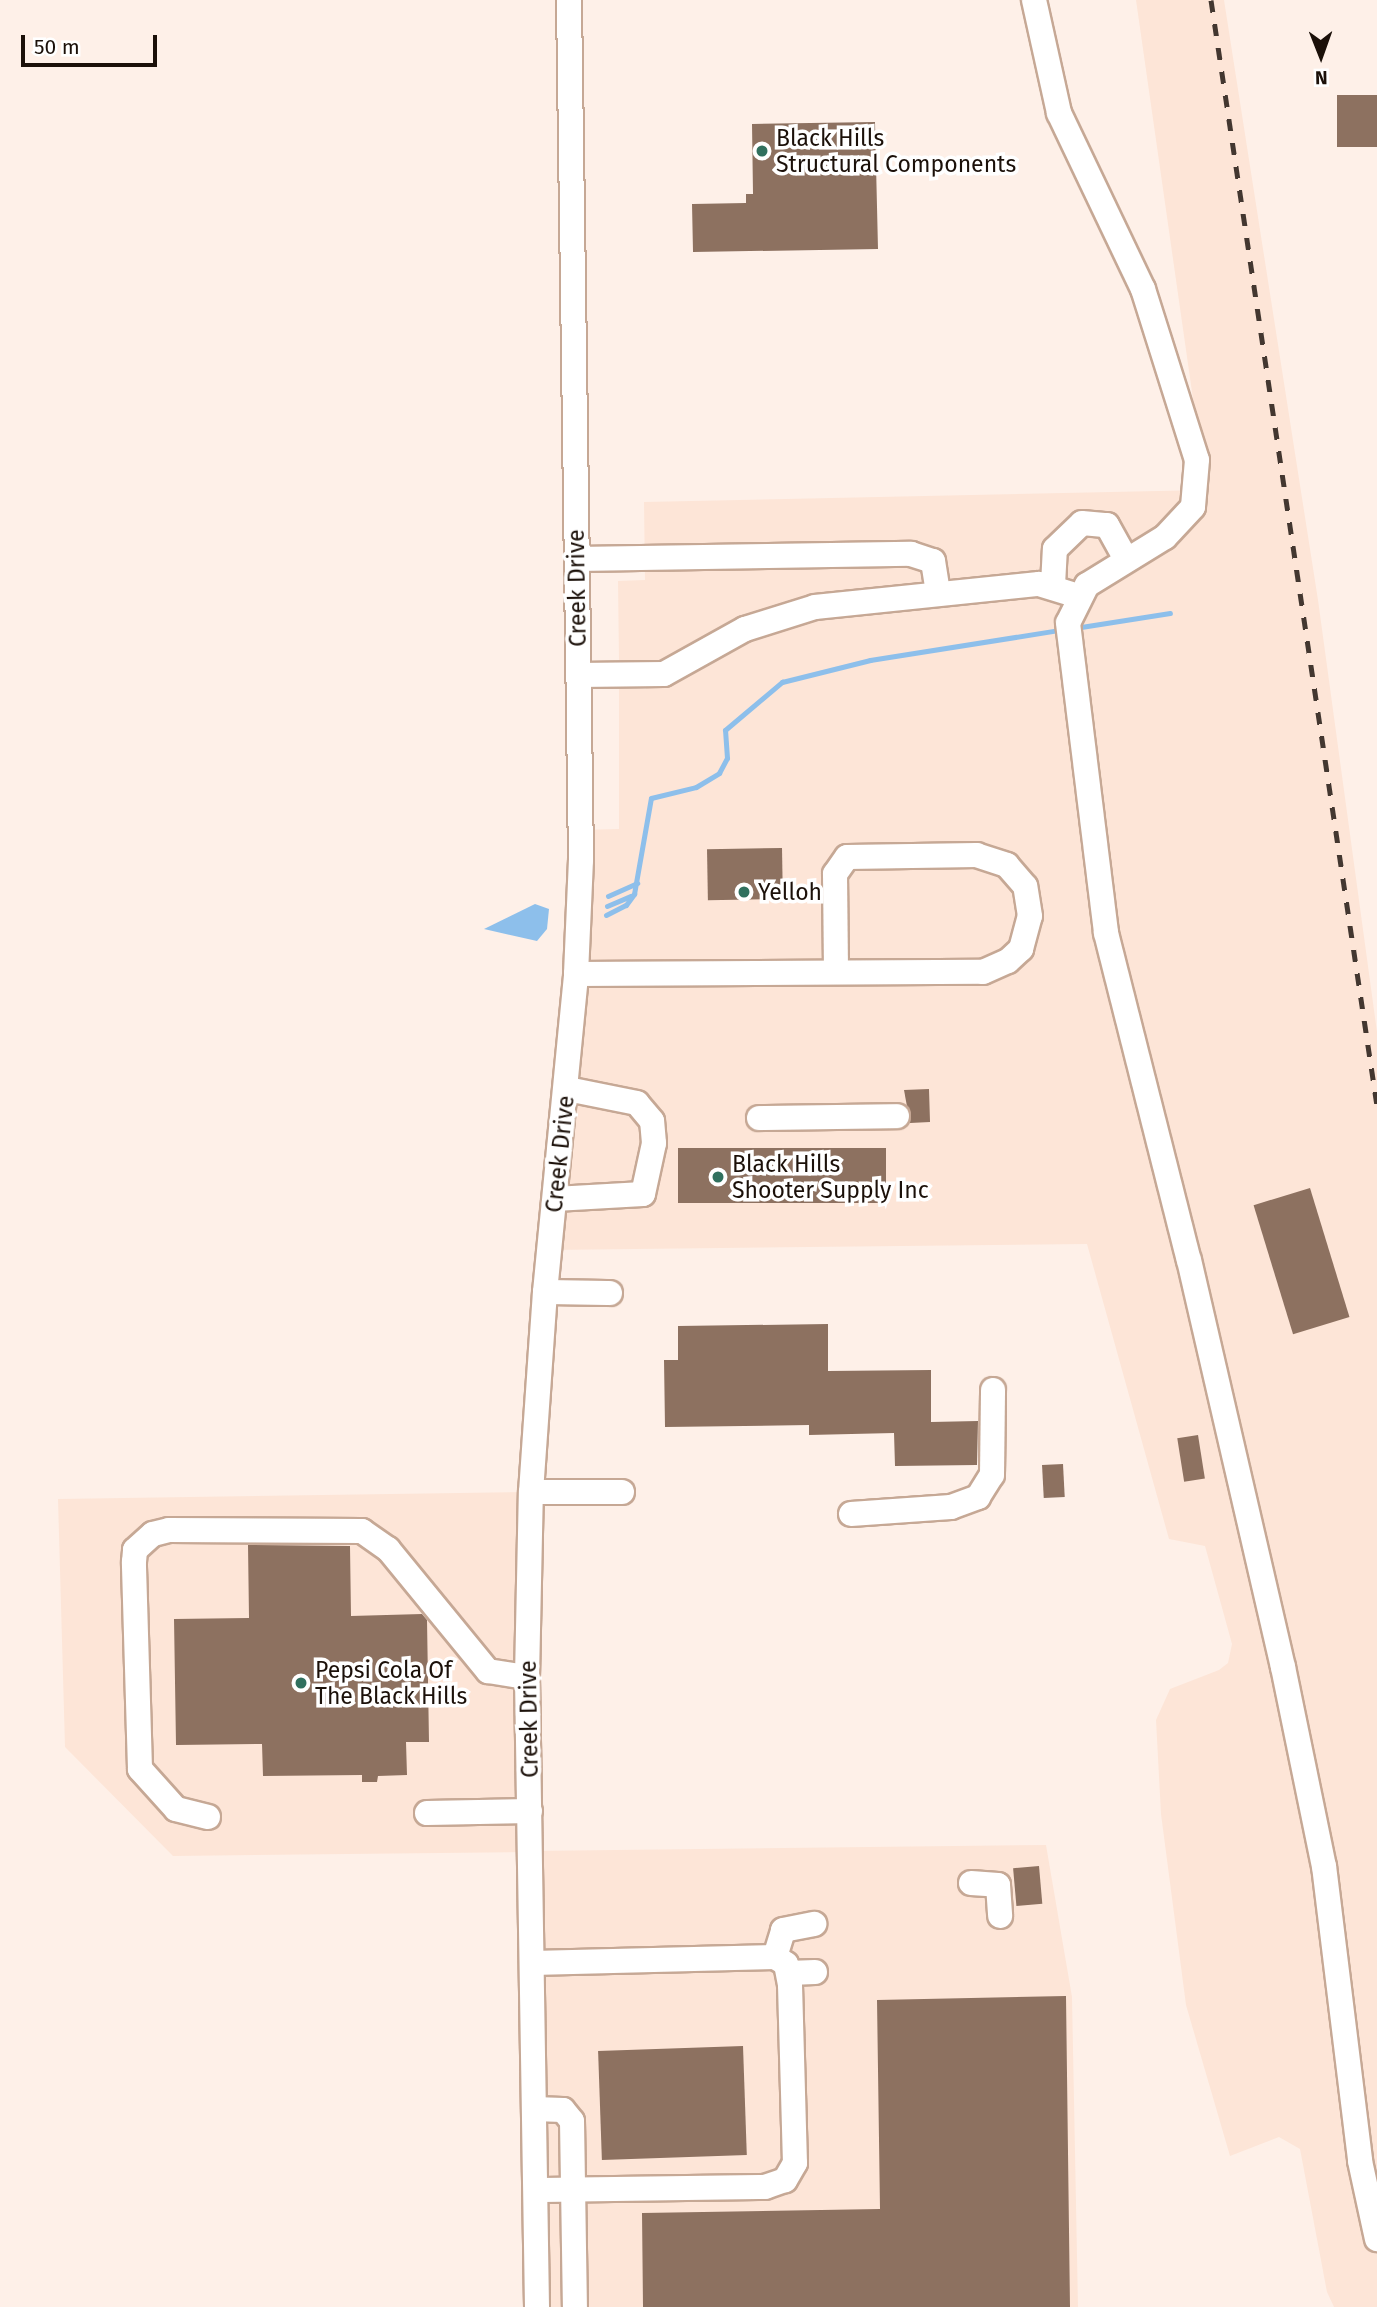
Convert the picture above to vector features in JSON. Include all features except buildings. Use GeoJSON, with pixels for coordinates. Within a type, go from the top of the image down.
{"type":"FeatureCollection","features":[{"type":"Feature","properties":{"kind":"street","name":"Creek Drive"},"geometry":{"type":"LineString","coordinates":[[537,2307],[527,1677],[531,1492],[545,1292],[567,1089],[581,860],[569,0]]}},
{"type":"Feature","properties":{"kind":"street"},"geometry":{"type":"LineString","coordinates":[[1034,0],[1059,113],[1143,289],[1197,460],[1193,507],[1165,537],[1126,559],[1078,596],[1068,623],[1106,933],[1189,1260],[1283,1667],[1324,1866],[1360,2161],[1377,2239]]}},
{"type":"Feature","properties":{"kind":"street"},"geometry":{"type":"LineString","coordinates":[[1053,585],[1055,549],[1082,523],[1107,525],[1126,559]]}},
{"type":"Feature","properties":{"kind":"street"},"geometry":{"type":"LineString","coordinates":[[577,559],[911,554],[933,561],[938,594]]}},
{"type":"Feature","properties":{"kind":"street"},"geometry":{"type":"LineString","coordinates":[[578,675],[664,674],[769,619],[815,607],[1053,585],[1078,596]]}},
{"type":"Feature","properties":{"kind":"street"},"geometry":{"type":"LineString","coordinates":[[576,974],[836,972],[995,969],[1021,948],[1028,934],[1030,901],[1025,886],[1007,865],[977,855],[847,858],[835,874],[836,972]]}},
{"type":"Feature","properties":{"kind":"street"},"geometry":{"type":"LineString","coordinates":[[555,1199],[643,1194],[662,1120],[637,1103],[567,1089]]}},
{"type":"Feature","properties":{"kind":"street"},"geometry":{"type":"LineString","coordinates":[[759,1118],[897,1116]]}},
{"type":"Feature","properties":{"kind":"street"},"geometry":{"type":"LineString","coordinates":[[545,1292],[610,1293]]}},
{"type":"Feature","properties":{"kind":"street"},"geometry":{"type":"LineString","coordinates":[[851,1514],[951,1507],[978,1496],[992,1475],[993,1390]]}},
{"type":"Feature","properties":{"kind":"street"},"geometry":{"type":"LineString","coordinates":[[531,1492],[622,1492]]}},
{"type":"Feature","properties":{"kind":"street"},"geometry":{"type":"LineString","coordinates":[[208,1817],[176,1809],[140,1769],[134,1562],[135,1550],[153,1534],[169,1530],[362,1531],[388,1549],[488,1671],[527,1677]]}},
{"type":"Feature","properties":{"kind":"street"},"geometry":{"type":"LineString","coordinates":[[427,1813],[530,1811]]}},
{"type":"Feature","properties":{"kind":"street"},"geometry":{"type":"LineString","coordinates":[[971,1883],[998,1885],[1000,1916]]}},
{"type":"Feature","properties":{"kind":"street"},"geometry":{"type":"LineString","coordinates":[[536,2190],[765,2187],[785,2180],[795,2163],[782,1965],[783,1930],[814,1924]]}},
{"type":"Feature","properties":{"kind":"street"},"geometry":{"type":"LineString","coordinates":[[532,1962],[782,1965],[815,1972]]}},
{"type":"Feature","properties":{"kind":"street"},"geometry":{"type":"LineString","coordinates":[[534,2109],[570,2113],[575,2307]]}},
{"type":"Feature","properties":{"kind":"shaded area"},"geometry":{"type":"Polygon","coordinates":[[[1136,0],[1224,0],[1318,600],[1377,1032],[1377,2307],[1334,2307],[1327,2292],[1300,2149],[1279,2137],[1230,2156],[1186,2005],[1161,1814],[1156,1720],[1170,1689],[1219,1670],[1228,1663],[1232,1644],[1205,1546],[1169,1539],[1087,1244],[549,1250],[581,830],[619,829],[619,689],[646,689],[646,661],[619,660],[618,581],[645,580],[644,502],[1206,490],[1136,0]]]}},
{"type":"Feature","properties":{"kind":"shaded area"},"geometry":{"type":"Polygon","coordinates":[[[531,1492],[531,1851],[1046,1845],[1072,1997],[1078,2307],[537,2307],[531,1852],[173,1856],[65,1747],[58,1499],[531,1492]]]}},
{"type":"Feature","properties":{"kind":"water"},"geometry":{"type":"Polygon","coordinates":[[[535,904],[549,909],[547,929],[537,941],[484,929],[535,904]]]}},
{"type":"Feature","properties":{"kind":"waterway"},"geometry":{"type":"LineString","coordinates":[[1081,627],[1170,613]]}},
{"type":"Feature","properties":{"kind":"waterway"},"geometry":{"type":"LineString","coordinates":[[606,915],[626,905],[634,894],[651,798],[696,787],[719,773],[727,758],[725,730],[782,682],[870,660],[1054,631]]}},
{"type":"Feature","properties":{"kind":"waterway"},"geometry":{"type":"LineString","coordinates":[[608,896],[637,883]]}},
{"type":"Feature","properties":{"kind":"waterway"},"geometry":{"type":"LineString","coordinates":[[607,906],[631,896]]}},
{"type":"Feature","properties":{"kind":"railway"},"geometry":{"type":"LineString","coordinates":[[1211,0],[1377,1105]]}},
{"type":"Feature","properties":{"kind":"place","name":"Black Hills Structural Components"},"geometry":{"type":"Point","coordinates":[762,151]}},
{"type":"Feature","properties":{"kind":"place","name":"Yelloh"},"geometry":{"type":"Point","coordinates":[744,892]}},
{"type":"Feature","properties":{"kind":"place","name":"Black Hills Shooter Supply Inc"},"geometry":{"type":"Point","coordinates":[718,1177]}},
{"type":"Feature","properties":{"kind":"place","name":"Pepsi Cola Of The Black Hills"},"geometry":{"type":"Point","coordinates":[301,1683]}}]}
